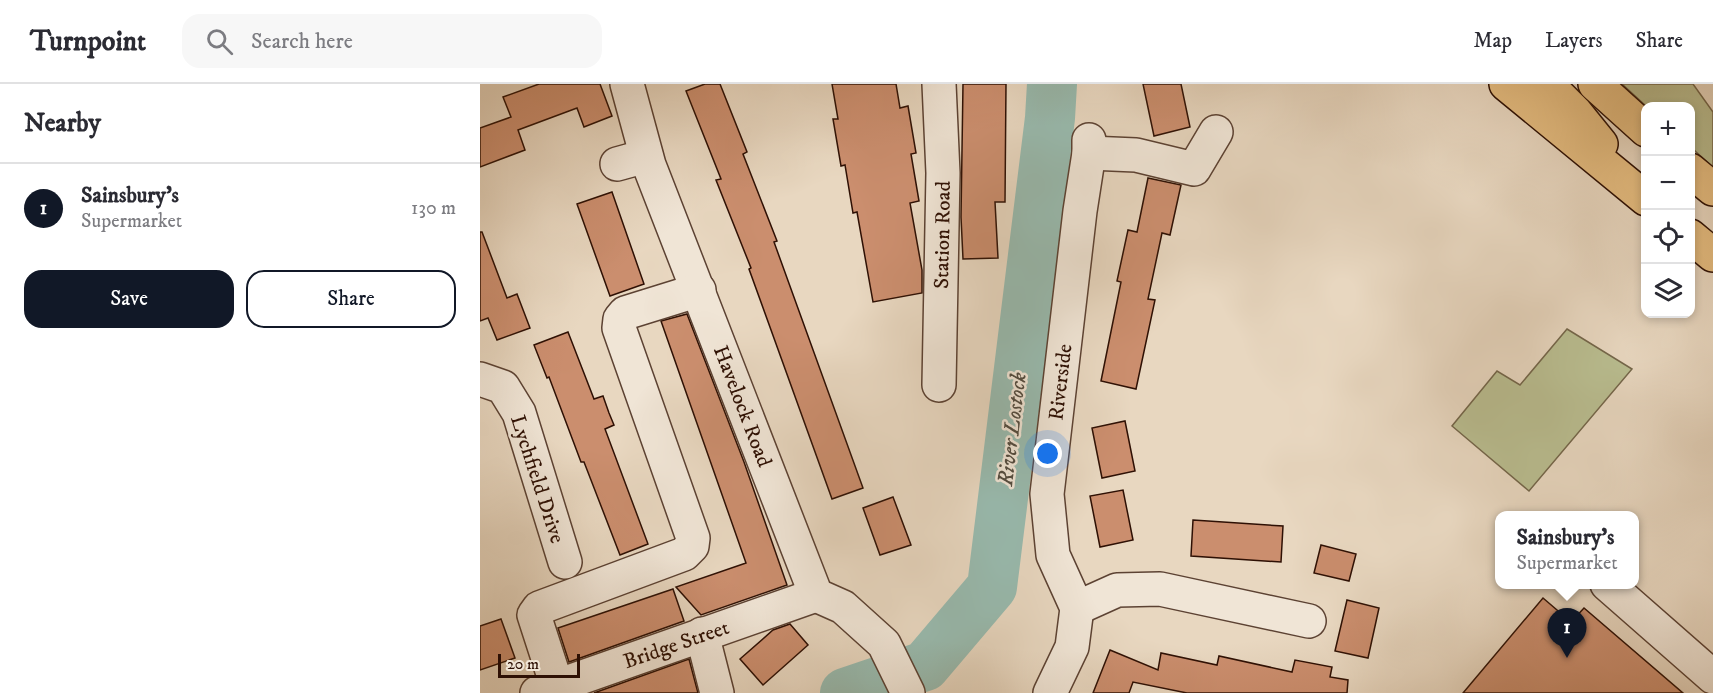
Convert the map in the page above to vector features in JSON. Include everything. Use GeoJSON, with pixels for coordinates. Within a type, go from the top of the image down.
{"type":"FeatureCollection","features":[{"type":"Feature","properties":{"kind":"highway"},"geometry":{"type":"LineString","coordinates":[[1506,84],[1641,195]]}},
{"type":"Feature","properties":{"kind":"highway"},"geometry":{"type":"LineString","coordinates":[[1547,84],[1576,113],[1641,194]]}},
{"type":"Feature","properties":{"kind":"highway"},"geometry":{"type":"LineString","coordinates":[[1595,84],[1641,125]]}},
{"type":"Feature","properties":{"kind":"highway"},"geometry":{"type":"LineString","coordinates":[[1695,174],[1713,189]]}},
{"type":"Feature","properties":{"kind":"highway"},"geometry":{"type":"LineString","coordinates":[[1695,240],[1713,255]]}},
{"type":"Feature","properties":{"kind":"street","name":"Havelock Road"},"geometry":{"type":"LineString","coordinates":[[627,84],[632,160],[699,290],[816,596]]}},
{"type":"Feature","properties":{"kind":"street","name":"Station Road"},"geometry":{"type":"LineString","coordinates":[[939,84],[943,173],[939,385]]}},
{"type":"Feature","properties":{"kind":"street","name":"Riverside"},"geometry":{"type":"LineString","coordinates":[[1077,608],[1053,555],[1047,494],[1089,146],[1194,169],[1216,132]]}},
{"type":"Feature","properties":{"kind":"street"},"geometry":{"type":"LineString","coordinates":[[547,689],[534,615],[539,608],[684,554],[692,546],[693,538],[619,328],[620,319],[625,313],[699,290]]}},
{"type":"Feature","properties":{"kind":"street","name":"Lychfield Drive"},"geometry":{"type":"LineString","coordinates":[[480,379],[503,387],[519,413],[565,562]]}},
{"type":"Feature","properties":{"kind":"street"},"geometry":{"type":"LineString","coordinates":[[1050,693],[1072,647],[1077,608],[1117,590],[1160,589],[1310,621]]}},
{"type":"Feature","properties":{"kind":"street"},"geometry":{"type":"LineString","coordinates":[[1612,589],[1713,677]]}},
{"type":"Feature","properties":{"kind":"street"},"geometry":{"type":"LineString","coordinates":[[816,596],[843,607],[884,644],[907,690]]}},
{"type":"Feature","properties":{"kind":"street","name":"Bridge Street"},"geometry":{"type":"LineString","coordinates":[[547,689],[816,596]]}},
{"type":"Feature","properties":{"kind":"street"},"geometry":{"type":"LineString","coordinates":[[702,634],[717,693]]}},
{"type":"Feature","properties":{"kind":"green space"},"geometry":{"type":"Polygon","coordinates":[[[1622,84],[1693,84],[1713,112],[1713,168],[1695,151],[1695,102],[1642,102],[1622,84]]]}},
{"type":"Feature","properties":{"kind":"green space"},"geometry":{"type":"Polygon","coordinates":[[[1567,329],[1632,369],[1529,491],[1452,426],[1497,371],[1520,385],[1567,329]]]}},
{"type":"Feature","properties":{"kind":"building"},"geometry":{"type":"Polygon","coordinates":[[[539,84],[600,84],[612,116],[584,127],[577,108],[518,130],[525,150],[480,167],[480,128],[511,117],[503,97],[539,84]]]}},
{"type":"Feature","properties":{"kind":"building"},"geometry":{"type":"Polygon","coordinates":[[[705,84],[720,84],[747,152],[743,154],[777,241],[774,242],[863,488],[832,499],[749,269],[751,268],[716,180],[721,179],[686,91],[705,84]]]}},
{"type":"Feature","properties":{"kind":"building"},"geometry":{"type":"Polygon","coordinates":[[[832,84],[896,84],[900,108],[908,106],[916,153],[911,154],[919,201],[910,203],[922,270],[922,293],[873,302],[857,212],[853,213],[845,165],[841,166],[833,119],[838,119],[832,84]]]}},
{"type":"Feature","properties":{"kind":"building"},"geometry":{"type":"Polygon","coordinates":[[[963,84],[1006,84],[1005,202],[995,202],[998,258],[963,259],[961,217],[963,84]]]}},
{"type":"Feature","properties":{"kind":"building"},"geometry":{"type":"Polygon","coordinates":[[[1143,84],[1181,84],[1190,127],[1154,136],[1143,84]]]}},
{"type":"Feature","properties":{"kind":"building"},"geometry":{"type":"Polygon","coordinates":[[[1148,178],[1181,185],[1170,235],[1162,233],[1148,299],[1155,300],[1136,389],[1101,381],[1121,282],[1117,281],[1128,230],[1137,232],[1148,178]]]}},
{"type":"Feature","properties":{"kind":"building"},"geometry":{"type":"Polygon","coordinates":[[[612,192],[644,284],[610,296],[577,204],[612,192]]]}},
{"type":"Feature","properties":{"kind":"building"},"geometry":{"type":"Polygon","coordinates":[[[480,232],[482,232],[507,298],[517,294],[530,328],[497,340],[488,318],[480,321],[480,232]]]}},
{"type":"Feature","properties":{"kind":"building"},"geometry":{"type":"Polygon","coordinates":[[[687,314],[744,462],[787,585],[701,615],[676,587],[746,563],[661,321],[687,314]]]}},
{"type":"Feature","properties":{"kind":"building"},"geometry":{"type":"Polygon","coordinates":[[[568,332],[594,399],[603,396],[614,425],[605,429],[648,544],[620,555],[584,462],[581,462],[549,377],[547,378],[534,345],[568,332]]]}},
{"type":"Feature","properties":{"kind":"building"},"geometry":{"type":"Polygon","coordinates":[[[1125,421],[1135,471],[1102,478],[1092,428],[1125,421]]]}},
{"type":"Feature","properties":{"kind":"building"},"geometry":{"type":"Polygon","coordinates":[[[1123,490],[1133,540],[1100,547],[1090,496],[1123,490]]]}},
{"type":"Feature","properties":{"kind":"building"},"geometry":{"type":"Polygon","coordinates":[[[893,497],[911,545],[880,555],[863,508],[893,497]]]}},
{"type":"Feature","properties":{"kind":"building"},"geometry":{"type":"Polygon","coordinates":[[[1193,520],[1283,526],[1281,562],[1191,556],[1193,520]]]}},
{"type":"Feature","properties":{"kind":"building"},"geometry":{"type":"Polygon","coordinates":[[[1321,545],[1356,554],[1349,581],[1314,573],[1321,545]]]}},
{"type":"Feature","properties":{"kind":"building"},"geometry":{"type":"Polygon","coordinates":[[[673,589],[684,621],[569,662],[558,628],[673,589]]]}},
{"type":"Feature","properties":{"kind":"building"},"geometry":{"type":"Polygon","coordinates":[[[1543,598],[1571,622],[1584,608],[1683,693],[1463,693],[1543,598]]]}},
{"type":"Feature","properties":{"kind":"building"},"geometry":{"type":"Polygon","coordinates":[[[1347,600],[1379,608],[1368,658],[1335,651],[1347,600]]]}},
{"type":"Feature","properties":{"kind":"building"},"geometry":{"type":"Polygon","coordinates":[[[501,619],[515,658],[480,670],[480,626],[501,619]]]}},
{"type":"Feature","properties":{"kind":"building"},"geometry":{"type":"Polygon","coordinates":[[[790,624],[808,645],[763,685],[740,659],[773,630],[790,624]]]}},
{"type":"Feature","properties":{"kind":"building"},"geometry":{"type":"Polygon","coordinates":[[[1110,650],[1158,670],[1161,653],[1217,665],[1219,656],[1292,672],[1295,660],[1332,667],[1330,677],[1348,680],[1347,693],[1187,693],[1133,682],[1129,693],[1093,693],[1110,650]]]}},
{"type":"Feature","properties":{"kind":"building"},"geometry":{"type":"Polygon","coordinates":[[[689,659],[698,693],[594,693],[689,659]]]}},
{"type":"Feature","properties":{"kind":"waterway","name":"River Lostock"},"geometry":{"type":"LineString","coordinates":[[845,693],[925,666],[992,587],[1050,118],[1052,84]]}},
{"type":"Feature","properties":{"kind":"place","name":"Sainsbury's"},"geometry":{"type":"Point","coordinates":[1567,658]}}]}
